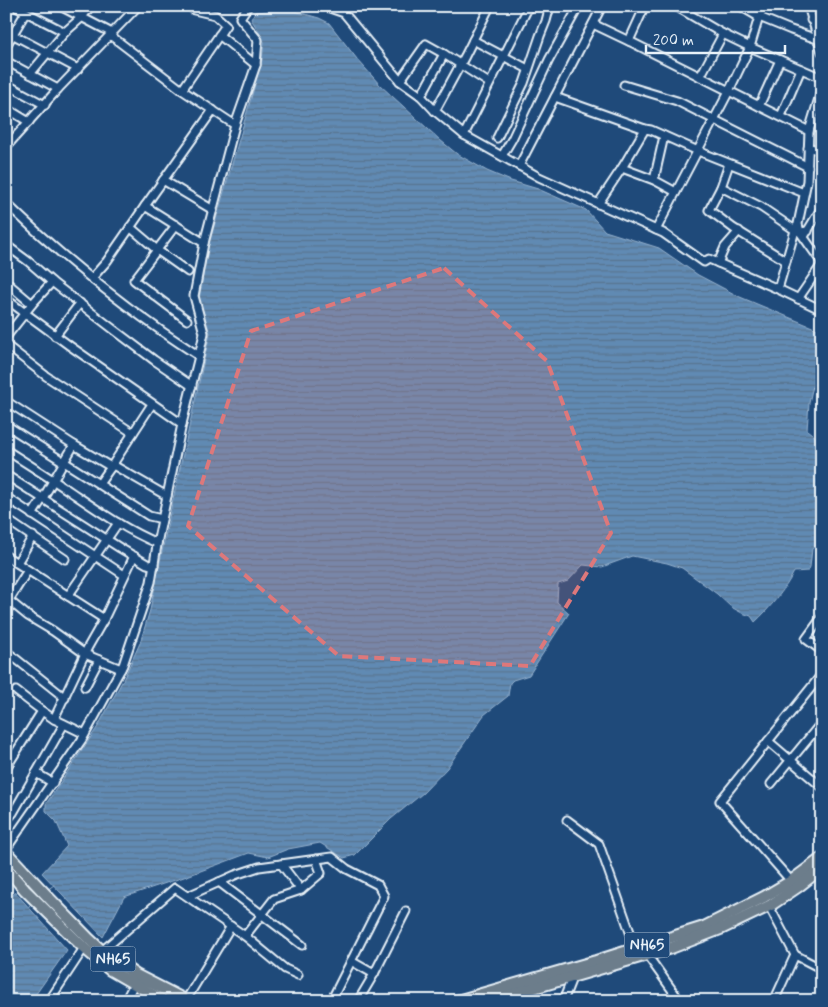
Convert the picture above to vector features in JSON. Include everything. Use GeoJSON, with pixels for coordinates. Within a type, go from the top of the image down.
{"type":"FeatureCollection","features":[{"type":"Feature","properties":{"kind":"highway","name":"NH65"},"geometry":{"type":"LineString","coordinates":[[6,850],[84,948],[110,970],[164,1001]]}},
{"type":"Feature","properties":{"kind":"highway","name":"NH65"},"geometry":{"type":"LineString","coordinates":[[457,1001],[588,964],[704,928],[791,881],[822,858]]}},
{"type":"Feature","properties":{"kind":"highway","name":"NH65"},"geometry":{"type":"LineString","coordinates":[[6,868],[25,890],[47,903],[102,951],[136,975],[187,1001]]}},
{"type":"Feature","properties":{"kind":"highway","name":"NH65"},"geometry":{"type":"LineString","coordinates":[[488,1001],[671,948],[723,928],[769,906],[822,868]]}},
{"type":"Feature","properties":{"kind":"street"},"geometry":{"type":"LineString","coordinates":[[14,6],[65,32]]}},
{"type":"Feature","properties":{"kind":"street"},"geometry":{"type":"LineString","coordinates":[[60,6],[111,34],[182,90],[235,124]]}},
{"type":"Feature","properties":{"kind":"street"},"geometry":{"type":"LineString","coordinates":[[30,74],[65,32],[91,6]]}},
{"type":"Feature","properties":{"kind":"street"},"geometry":{"type":"LineString","coordinates":[[6,147],[58,89],[138,6]]}},
{"type":"Feature","properties":{"kind":"street"},"geometry":{"type":"LineString","coordinates":[[182,90],[226,25],[216,14],[194,10],[190,6]]}},
{"type":"Feature","properties":{"kind":"street"},"geometry":{"type":"LineString","coordinates":[[6,850],[85,734],[121,669],[151,582],[182,424],[204,333],[194,296],[204,243],[235,124],[256,65],[258,40],[240,18],[248,6]]}},
{"type":"Feature","properties":{"kind":"street"},"geometry":{"type":"LineString","coordinates":[[324,6],[344,13],[400,81],[421,96],[464,135],[539,177],[662,233],[704,262],[709,259],[822,310]]}},
{"type":"Feature","properties":{"kind":"street"},"geometry":{"type":"LineString","coordinates":[[435,110],[490,6]]}},
{"type":"Feature","properties":{"kind":"street"},"geometry":{"type":"LineString","coordinates":[[464,135],[529,6]]}},
{"type":"Feature","properties":{"kind":"street"},"geometry":{"type":"LineString","coordinates":[[497,138],[524,83],[550,6]]}},
{"type":"Feature","properties":{"kind":"street"},"geometry":{"type":"LineString","coordinates":[[502,156],[578,6]]}},
{"type":"Feature","properties":{"kind":"street"},"geometry":{"type":"LineString","coordinates":[[519,166],[602,6]]}},
{"type":"Feature","properties":{"kind":"street"},"geometry":{"type":"LineString","coordinates":[[629,41],[644,6]]}},
{"type":"Feature","properties":{"kind":"street"},"geometry":{"type":"LineString","coordinates":[[672,6],[750,47],[822,78]]}},
{"type":"Feature","properties":{"kind":"street"},"geometry":{"type":"LineString","coordinates":[[740,6],[758,17],[817,39]]}},
{"type":"Feature","properties":{"kind":"street"},"geometry":{"type":"LineString","coordinates":[[656,230],[729,91],[750,47],[758,17],[764,6]]}},
{"type":"Feature","properties":{"kind":"street"},"geometry":{"type":"LineString","coordinates":[[808,6],[822,52]]}},
{"type":"Feature","properties":{"kind":"street"},"geometry":{"type":"LineString","coordinates":[[6,46],[26,12]]}},
{"type":"Feature","properties":{"kind":"street"},"geometry":{"type":"LineString","coordinates":[[811,20],[822,22]]}},
{"type":"Feature","properties":{"kind":"street"},"geometry":{"type":"LineString","coordinates":[[593,24],[809,131]]}},
{"type":"Feature","properties":{"kind":"street"},"geometry":{"type":"LineString","coordinates":[[6,31],[78,69]]}},
{"type":"Feature","properties":{"kind":"street"},"geometry":{"type":"LineString","coordinates":[[700,77],[723,34]]}},
{"type":"Feature","properties":{"kind":"street"},"geometry":{"type":"LineString","coordinates":[[219,35],[256,65]]}},
{"type":"Feature","properties":{"kind":"street"},"geometry":{"type":"LineString","coordinates":[[473,40],[528,69]]}},
{"type":"Feature","properties":{"kind":"street"},"geometry":{"type":"LineString","coordinates":[[400,81],[426,44],[489,83]]}},
{"type":"Feature","properties":{"kind":"street"},"geometry":{"type":"LineString","coordinates":[[421,96],[444,54]]}},
{"type":"Feature","properties":{"kind":"street"},"geometry":{"type":"LineString","coordinates":[[759,106],[780,60]]}},
{"type":"Feature","properties":{"kind":"street"},"geometry":{"type":"LineString","coordinates":[[6,61],[58,89]]}},
{"type":"Feature","properties":{"kind":"street"},"geometry":{"type":"LineString","coordinates":[[781,116],[801,69]]}},
{"type":"Feature","properties":{"kind":"street"},"geometry":{"type":"LineString","coordinates":[[6,84],[44,105]]}},
{"type":"Feature","properties":{"kind":"street"},"geometry":{"type":"LineString","coordinates":[[624,85],[677,101],[808,167]]}},
{"type":"Feature","properties":{"kind":"street"},"geometry":{"type":"LineString","coordinates":[[798,299],[821,259],[798,228],[798,220],[808,167],[809,131],[822,86]]}},
{"type":"Feature","properties":{"kind":"street"},"geometry":{"type":"LineString","coordinates":[[556,97],[651,130],[729,164],[804,193]]}},
{"type":"Feature","properties":{"kind":"street"},"geometry":{"type":"LineString","coordinates":[[6,108],[29,122]]}},
{"type":"Feature","properties":{"kind":"street"},"geometry":{"type":"LineString","coordinates":[[92,278],[107,261],[213,110]]}},
{"type":"Feature","properties":{"kind":"street"},"geometry":{"type":"LineString","coordinates":[[814,114],[822,118]]}},
{"type":"Feature","properties":{"kind":"street"},"geometry":{"type":"LineString","coordinates":[[598,204],[645,129]]}},
{"type":"Feature","properties":{"kind":"street"},"geometry":{"type":"LineString","coordinates":[[654,180],[664,136]]}},
{"type":"Feature","properties":{"kind":"street"},"geometry":{"type":"LineString","coordinates":[[808,148],[822,150]]}},
{"type":"Feature","properties":{"kind":"street"},"geometry":{"type":"LineString","coordinates":[[729,164],[708,210],[786,261]]}},
{"type":"Feature","properties":{"kind":"street"},"geometry":{"type":"LineString","coordinates":[[622,168],[654,180],[676,192]]}},
{"type":"Feature","properties":{"kind":"street"},"geometry":{"type":"LineString","coordinates":[[163,180],[213,210]]}},
{"type":"Feature","properties":{"kind":"street"},"geometry":{"type":"LineString","coordinates":[[720,187],[761,207],[801,233]]}},
{"type":"Feature","properties":{"kind":"street"},"geometry":{"type":"LineString","coordinates":[[6,203],[33,229],[92,278],[172,339],[199,356]]}},
{"type":"Feature","properties":{"kind":"street"},"geometry":{"type":"LineString","coordinates":[[145,206],[204,243]]}},
{"type":"Feature","properties":{"kind":"street"},"geometry":{"type":"LineString","coordinates":[[778,289],[786,261],[801,233],[822,207]]}},
{"type":"Feature","properties":{"kind":"street"},"geometry":{"type":"LineString","coordinates":[[176,225],[134,280],[187,320]]}},
{"type":"Feature","properties":{"kind":"street"},"geometry":{"type":"LineString","coordinates":[[130,227],[157,250],[188,272]]}},
{"type":"Feature","properties":{"kind":"street"},"geometry":{"type":"LineString","coordinates":[[718,263],[726,247],[738,231]]}},
{"type":"Feature","properties":{"kind":"street"},"geometry":{"type":"LineString","coordinates":[[6,245],[154,360],[192,386]]}},
{"type":"Feature","properties":{"kind":"street"},"geometry":{"type":"LineString","coordinates":[[6,282],[32,304]]}},
{"type":"Feature","properties":{"kind":"street"},"geometry":{"type":"LineString","coordinates":[[6,338],[52,282]]}},
{"type":"Feature","properties":{"kind":"street"},"geometry":{"type":"LineString","coordinates":[[6,299],[55,336],[182,424]]}},
{"type":"Feature","properties":{"kind":"street"},"geometry":{"type":"LineString","coordinates":[[55,336],[80,303]]}},
{"type":"Feature","properties":{"kind":"street"},"geometry":{"type":"LineString","coordinates":[[6,345],[59,384],[133,433]]}},
{"type":"Feature","properties":{"kind":"street"},"geometry":{"type":"LineString","coordinates":[[6,401],[74,445],[167,496]]}},
{"type":"Feature","properties":{"kind":"street"},"geometry":{"type":"LineString","coordinates":[[99,484],[152,404]]}},
{"type":"Feature","properties":{"kind":"street"},"geometry":{"type":"LineString","coordinates":[[6,425],[149,516],[162,519]]}},
{"type":"Feature","properties":{"kind":"street"},"geometry":{"type":"LineString","coordinates":[[32,515],[74,445]]}},
{"type":"Feature","properties":{"kind":"street"},"geometry":{"type":"LineString","coordinates":[[6,450],[118,523],[158,542]]}},
{"type":"Feature","properties":{"kind":"street"},"geometry":{"type":"LineString","coordinates":[[6,475],[106,539],[147,564],[154,566]]}},
{"type":"Feature","properties":{"kind":"street"},"geometry":{"type":"LineString","coordinates":[[6,510],[10,500],[124,575]]}},
{"type":"Feature","properties":{"kind":"street"},"geometry":{"type":"LineString","coordinates":[[6,519],[65,559]]}},
{"type":"Feature","properties":{"kind":"street"},"geometry":{"type":"LineString","coordinates":[[68,596],[118,523]]}},
{"type":"Feature","properties":{"kind":"street"},"geometry":{"type":"LineString","coordinates":[[17,562],[33,536]]}},
{"type":"Feature","properties":{"kind":"street"},"geometry":{"type":"LineString","coordinates":[[6,556],[104,619]]}},
{"type":"Feature","properties":{"kind":"street"},"geometry":{"type":"LineString","coordinates":[[54,719],[134,556]]}},
{"type":"Feature","properties":{"kind":"street"},"geometry":{"type":"LineString","coordinates":[[28,570],[7,601],[85,654],[121,669]]}},
{"type":"Feature","properties":{"kind":"street"},"geometry":{"type":"LineString","coordinates":[[822,617],[806,639],[822,651]]}},
{"type":"Feature","properties":{"kind":"street"},"geometry":{"type":"LineString","coordinates":[[6,651],[65,698]]}},
{"type":"Feature","properties":{"kind":"street"},"geometry":{"type":"LineString","coordinates":[[86,687],[99,660]]}},
{"type":"Feature","properties":{"kind":"street"},"geometry":{"type":"LineString","coordinates":[[791,881],[720,801],[822,674]]}},
{"type":"Feature","properties":{"kind":"street"},"geometry":{"type":"LineString","coordinates":[[16,691],[54,719],[85,734]]}},
{"type":"Feature","properties":{"kind":"street"},"geometry":{"type":"LineString","coordinates":[[6,768],[42,711]]}},
{"type":"Feature","properties":{"kind":"street"},"geometry":{"type":"LineString","coordinates":[[771,784],[822,722]]}},
{"type":"Feature","properties":{"kind":"street"},"geometry":{"type":"LineString","coordinates":[[6,821],[13,813],[64,724]]}},
{"type":"Feature","properties":{"kind":"street"},"geometry":{"type":"LineString","coordinates":[[768,741],[822,787]]}},
{"type":"Feature","properties":{"kind":"street"},"geometry":{"type":"LineString","coordinates":[[36,773],[53,783]]}},
{"type":"Feature","properties":{"kind":"street"},"geometry":{"type":"LineString","coordinates":[[567,820],[599,844],[636,949]]}},
{"type":"Feature","properties":{"kind":"street"},"geometry":{"type":"LineString","coordinates":[[188,896],[235,875],[259,867],[332,857],[347,869],[378,885],[384,896],[331,1001]]}},
{"type":"Feature","properties":{"kind":"street"},"geometry":{"type":"LineString","coordinates":[[245,936],[274,899],[301,890],[321,873],[316,860]]}},
{"type":"Feature","properties":{"kind":"street"},"geometry":{"type":"LineString","coordinates":[[281,864],[301,890]]}},
{"type":"Feature","properties":{"kind":"street"},"geometry":{"type":"LineString","coordinates":[[219,882],[302,945]]}},
{"type":"Feature","properties":{"kind":"street"},"geometry":{"type":"LineString","coordinates":[[102,951],[175,888],[245,936],[298,976]]}},
{"type":"Feature","properties":{"kind":"street"},"geometry":{"type":"LineString","coordinates":[[769,906],[795,955],[820,966]]}},
{"type":"Feature","properties":{"kind":"street"},"geometry":{"type":"LineString","coordinates":[[358,1001],[374,974],[406,910]]}},
{"type":"Feature","properties":{"kind":"street"},"geometry":{"type":"LineString","coordinates":[[187,1001],[231,926]]}},
{"type":"Feature","properties":{"kind":"street"},"geometry":{"type":"LineString","coordinates":[[49,1001],[84,948]]}},
{"type":"Feature","properties":{"kind":"street"},"geometry":{"type":"LineString","coordinates":[[647,955],[680,1001]]}},
{"type":"Feature","properties":{"kind":"street"},"geometry":{"type":"LineString","coordinates":[[774,1001],[795,955]]}},
{"type":"Feature","properties":{"kind":"street"},"geometry":{"type":"LineString","coordinates":[[351,961],[374,974]]}},
{"type":"Feature","properties":{"kind":"street"},"geometry":{"type":"LineString","coordinates":[[563,1001],[572,978]]}},
{"type":"Feature","properties":{"kind":"street"},"geometry":{"type":"LineString","coordinates":[[125,1001],[134,984]]}},
{"type":"Feature","properties":{"kind":"highlighted area"},"geometry":{"type":"Polygon","coordinates":[[[444,268],[547,361],[611,533],[530,666],[339,656],[188,526],[251,331],[444,268]]]}},
{"type":"Feature","properties":{"kind":"water"},"geometry":{"type":"Polygon","coordinates":[[[287,9],[319,18],[329,23],[380,85],[457,154],[487,171],[538,189],[586,210],[605,231],[659,248],[698,275],[740,297],[822,331],[822,365],[816,372],[809,403],[807,430],[822,442],[822,540],[812,549],[808,571],[794,572],[776,599],[755,622],[751,616],[731,607],[682,568],[667,563],[632,556],[602,567],[583,565],[568,581],[558,584],[557,602],[569,613],[529,675],[513,680],[510,683],[508,696],[484,715],[447,768],[423,793],[391,819],[355,855],[344,858],[320,843],[288,849],[268,857],[249,853],[124,897],[103,937],[42,873],[67,846],[56,821],[46,811],[46,804],[97,728],[123,680],[140,643],[150,610],[210,333],[199,299],[208,247],[262,60],[264,42],[251,19],[255,12],[287,9]]]}},
{"type":"Feature","properties":{"kind":"water"},"geometry":{"type":"Polygon","coordinates":[[[15,892],[67,950],[31,1001],[6,1001],[6,905],[15,892]]]}},
{"type":"Feature","properties":{"kind":"waterway"},"geometry":{"type":"LineString","coordinates":[[47,890],[54,885]]}},
{"type":"Feature","properties":{"kind":"waterway"},"geometry":{"type":"LineString","coordinates":[[28,907],[33,902]]}}]}
